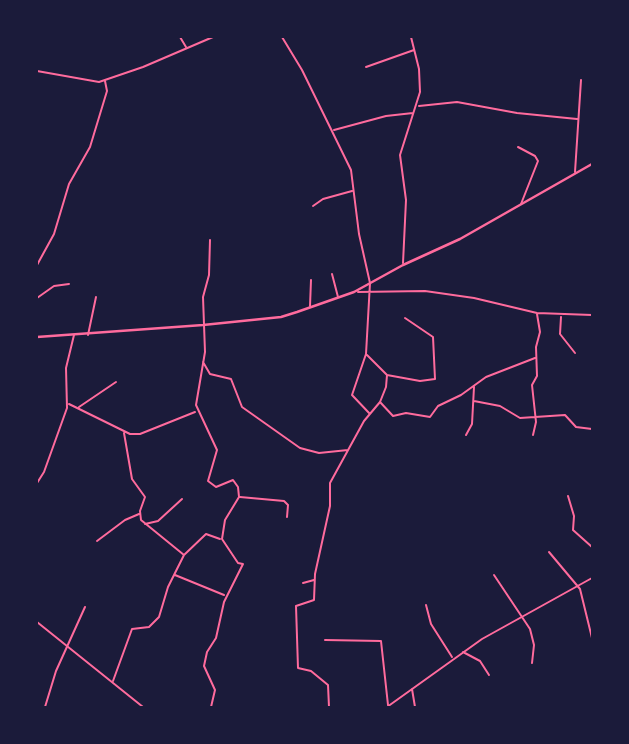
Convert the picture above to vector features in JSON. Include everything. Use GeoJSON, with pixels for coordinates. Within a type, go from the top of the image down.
{"type":"FeatureCollection","features":[{"type":"Feature","properties":{"kind":"main road"},"geometry":{"type":"LineString","coordinates":[[37,337],[88,335],[281,317],[354,292],[403,265],[460,239],[592,164]]}},
{"type":"Feature","properties":{"kind":"street"},"geometry":{"type":"LineString","coordinates":[[180,37],[187,48]]}},
{"type":"Feature","properties":{"kind":"street"},"geometry":{"type":"LineString","coordinates":[[37,71],[90,82],[105,80],[213,37]]}},
{"type":"Feature","properties":{"kind":"street"},"geometry":{"type":"LineString","coordinates":[[282,37],[333,130],[351,170],[370,283],[366,354],[352,395],[370,414]]}},
{"type":"Feature","properties":{"kind":"street"},"geometry":{"type":"LineString","coordinates":[[403,265],[406,200],[400,155],[418,106],[419,69],[411,37]]}},
{"type":"Feature","properties":{"kind":"street"},"geometry":{"type":"LineString","coordinates":[[366,66],[415,50]]}},
{"type":"Feature","properties":{"kind":"street"},"geometry":{"type":"LineString","coordinates":[[37,265],[54,234],[69,184],[90,147],[107,91],[105,80]]}},
{"type":"Feature","properties":{"kind":"street"},"geometry":{"type":"LineString","coordinates":[[575,173],[581,80]]}},
{"type":"Feature","properties":{"kind":"street"},"geometry":{"type":"LineString","coordinates":[[418,106],[457,102],[517,113],[577,119]]}},
{"type":"Feature","properties":{"kind":"street"},"geometry":{"type":"LineString","coordinates":[[333,130],[386,116],[414,113]]}},
{"type":"Feature","properties":{"kind":"street"},"geometry":{"type":"LineString","coordinates":[[518,147],[535,156],[538,162],[521,205]]}},
{"type":"Feature","properties":{"kind":"street"},"geometry":{"type":"LineString","coordinates":[[313,206],[323,199],[353,191]]}},
{"type":"Feature","properties":{"kind":"street"},"geometry":{"type":"LineString","coordinates":[[210,240],[209,275],[202,297],[204,369],[209,374],[230,380],[242,407],[300,448],[319,453],[348,450]]}},
{"type":"Feature","properties":{"kind":"street"},"geometry":{"type":"LineString","coordinates":[[332,274],[338,298]]}},
{"type":"Feature","properties":{"kind":"street"},"geometry":{"type":"LineString","coordinates":[[310,307],[311,280]]}},
{"type":"Feature","properties":{"kind":"street"},"geometry":{"type":"LineString","coordinates":[[37,298],[54,286],[69,284]]}},
{"type":"Feature","properties":{"kind":"street"},"geometry":{"type":"LineString","coordinates":[[354,292],[425,291],[474,298],[537,313],[592,315]]}},
{"type":"Feature","properties":{"kind":"street"},"geometry":{"type":"LineString","coordinates":[[88,335],[96,297]]}},
{"type":"Feature","properties":{"kind":"street"},"geometry":{"type":"LineString","coordinates":[[533,435],[536,425],[532,385],[537,376],[535,358],[540,332],[537,313]]}},
{"type":"Feature","properties":{"kind":"street"},"geometry":{"type":"LineString","coordinates":[[562,316],[560,334],[575,353]]}},
{"type":"Feature","properties":{"kind":"street"},"geometry":{"type":"LineString","coordinates":[[366,354],[387,375],[429,382],[436,377],[433,337],[405,318]]}},
{"type":"Feature","properties":{"kind":"street"},"geometry":{"type":"LineString","coordinates":[[37,483],[44,472],[68,404],[66,368],[74,335]]}},
{"type":"Feature","properties":{"kind":"street"},"geometry":{"type":"LineString","coordinates":[[380,402],[393,415],[406,412],[430,417],[438,406],[486,377],[535,358]]}},
{"type":"Feature","properties":{"kind":"street"},"geometry":{"type":"LineString","coordinates":[[203,361],[196,395],[197,411],[218,450],[208,481],[216,487],[233,480],[239,497]]}},
{"type":"Feature","properties":{"kind":"street"},"geometry":{"type":"LineString","coordinates":[[329,707],[328,685],[311,671],[299,669],[297,665],[296,607],[312,603],[330,506],[330,483],[370,414],[380,402],[387,375]]}},
{"type":"Feature","properties":{"kind":"street"},"geometry":{"type":"LineString","coordinates":[[78,407],[116,382]]}},
{"type":"Feature","properties":{"kind":"street"},"geometry":{"type":"LineString","coordinates":[[466,435],[471,424],[473,386]]}},
{"type":"Feature","properties":{"kind":"street"},"geometry":{"type":"LineString","coordinates":[[474,401],[502,407],[520,418],[533,415],[565,415],[576,426],[592,429]]}},
{"type":"Feature","properties":{"kind":"street"},"geometry":{"type":"LineString","coordinates":[[68,404],[124,433],[140,434],[197,411]]}},
{"type":"Feature","properties":{"kind":"street"},"geometry":{"type":"LineString","coordinates":[[124,433],[132,479],[145,498],[139,514],[144,525],[184,555]]}},
{"type":"Feature","properties":{"kind":"street"},"geometry":{"type":"LineString","coordinates":[[211,707],[215,690],[205,661],[215,638],[226,596],[243,564],[237,564],[222,539],[225,520],[239,497],[249,495],[284,501],[288,505],[287,517]]}},
{"type":"Feature","properties":{"kind":"street"},"geometry":{"type":"LineString","coordinates":[[568,496],[573,530],[592,547]]}},
{"type":"Feature","properties":{"kind":"street"},"geometry":{"type":"LineString","coordinates":[[144,525],[158,521],[182,499]]}},
{"type":"Feature","properties":{"kind":"street"},"geometry":{"type":"LineString","coordinates":[[97,541],[125,520],[139,514]]}},
{"type":"Feature","properties":{"kind":"street"},"geometry":{"type":"LineString","coordinates":[[113,681],[132,629],[149,627],[159,617],[174,574],[184,555],[206,534],[222,539]]}},
{"type":"Feature","properties":{"kind":"street"},"geometry":{"type":"LineString","coordinates":[[550,552],[577,586],[592,638]]}},
{"type":"Feature","properties":{"kind":"street"},"geometry":{"type":"LineString","coordinates":[[174,574],[226,596]]}},
{"type":"Feature","properties":{"kind":"street"},"geometry":{"type":"LineString","coordinates":[[494,575],[520,617],[527,623],[533,639],[532,663]]}},
{"type":"Feature","properties":{"kind":"street"},"geometry":{"type":"LineString","coordinates":[[387,707],[453,657],[592,578]]}},
{"type":"Feature","properties":{"kind":"street"},"geometry":{"type":"LineString","coordinates":[[303,583],[315,580]]}},
{"type":"Feature","properties":{"kind":"street"},"geometry":{"type":"LineString","coordinates":[[426,605],[430,624],[453,657]]}},
{"type":"Feature","properties":{"kind":"street"},"geometry":{"type":"LineString","coordinates":[[45,707],[85,607]]}},
{"type":"Feature","properties":{"kind":"street"},"geometry":{"type":"LineString","coordinates":[[37,622],[143,707]]}},
{"type":"Feature","properties":{"kind":"street"},"geometry":{"type":"LineString","coordinates":[[325,640],[380,641],[387,707]]}},
{"type":"Feature","properties":{"kind":"street"},"geometry":{"type":"LineString","coordinates":[[462,652],[480,661],[489,675]]}},
{"type":"Feature","properties":{"kind":"street"},"geometry":{"type":"LineString","coordinates":[[412,688],[415,707]]}}]}
